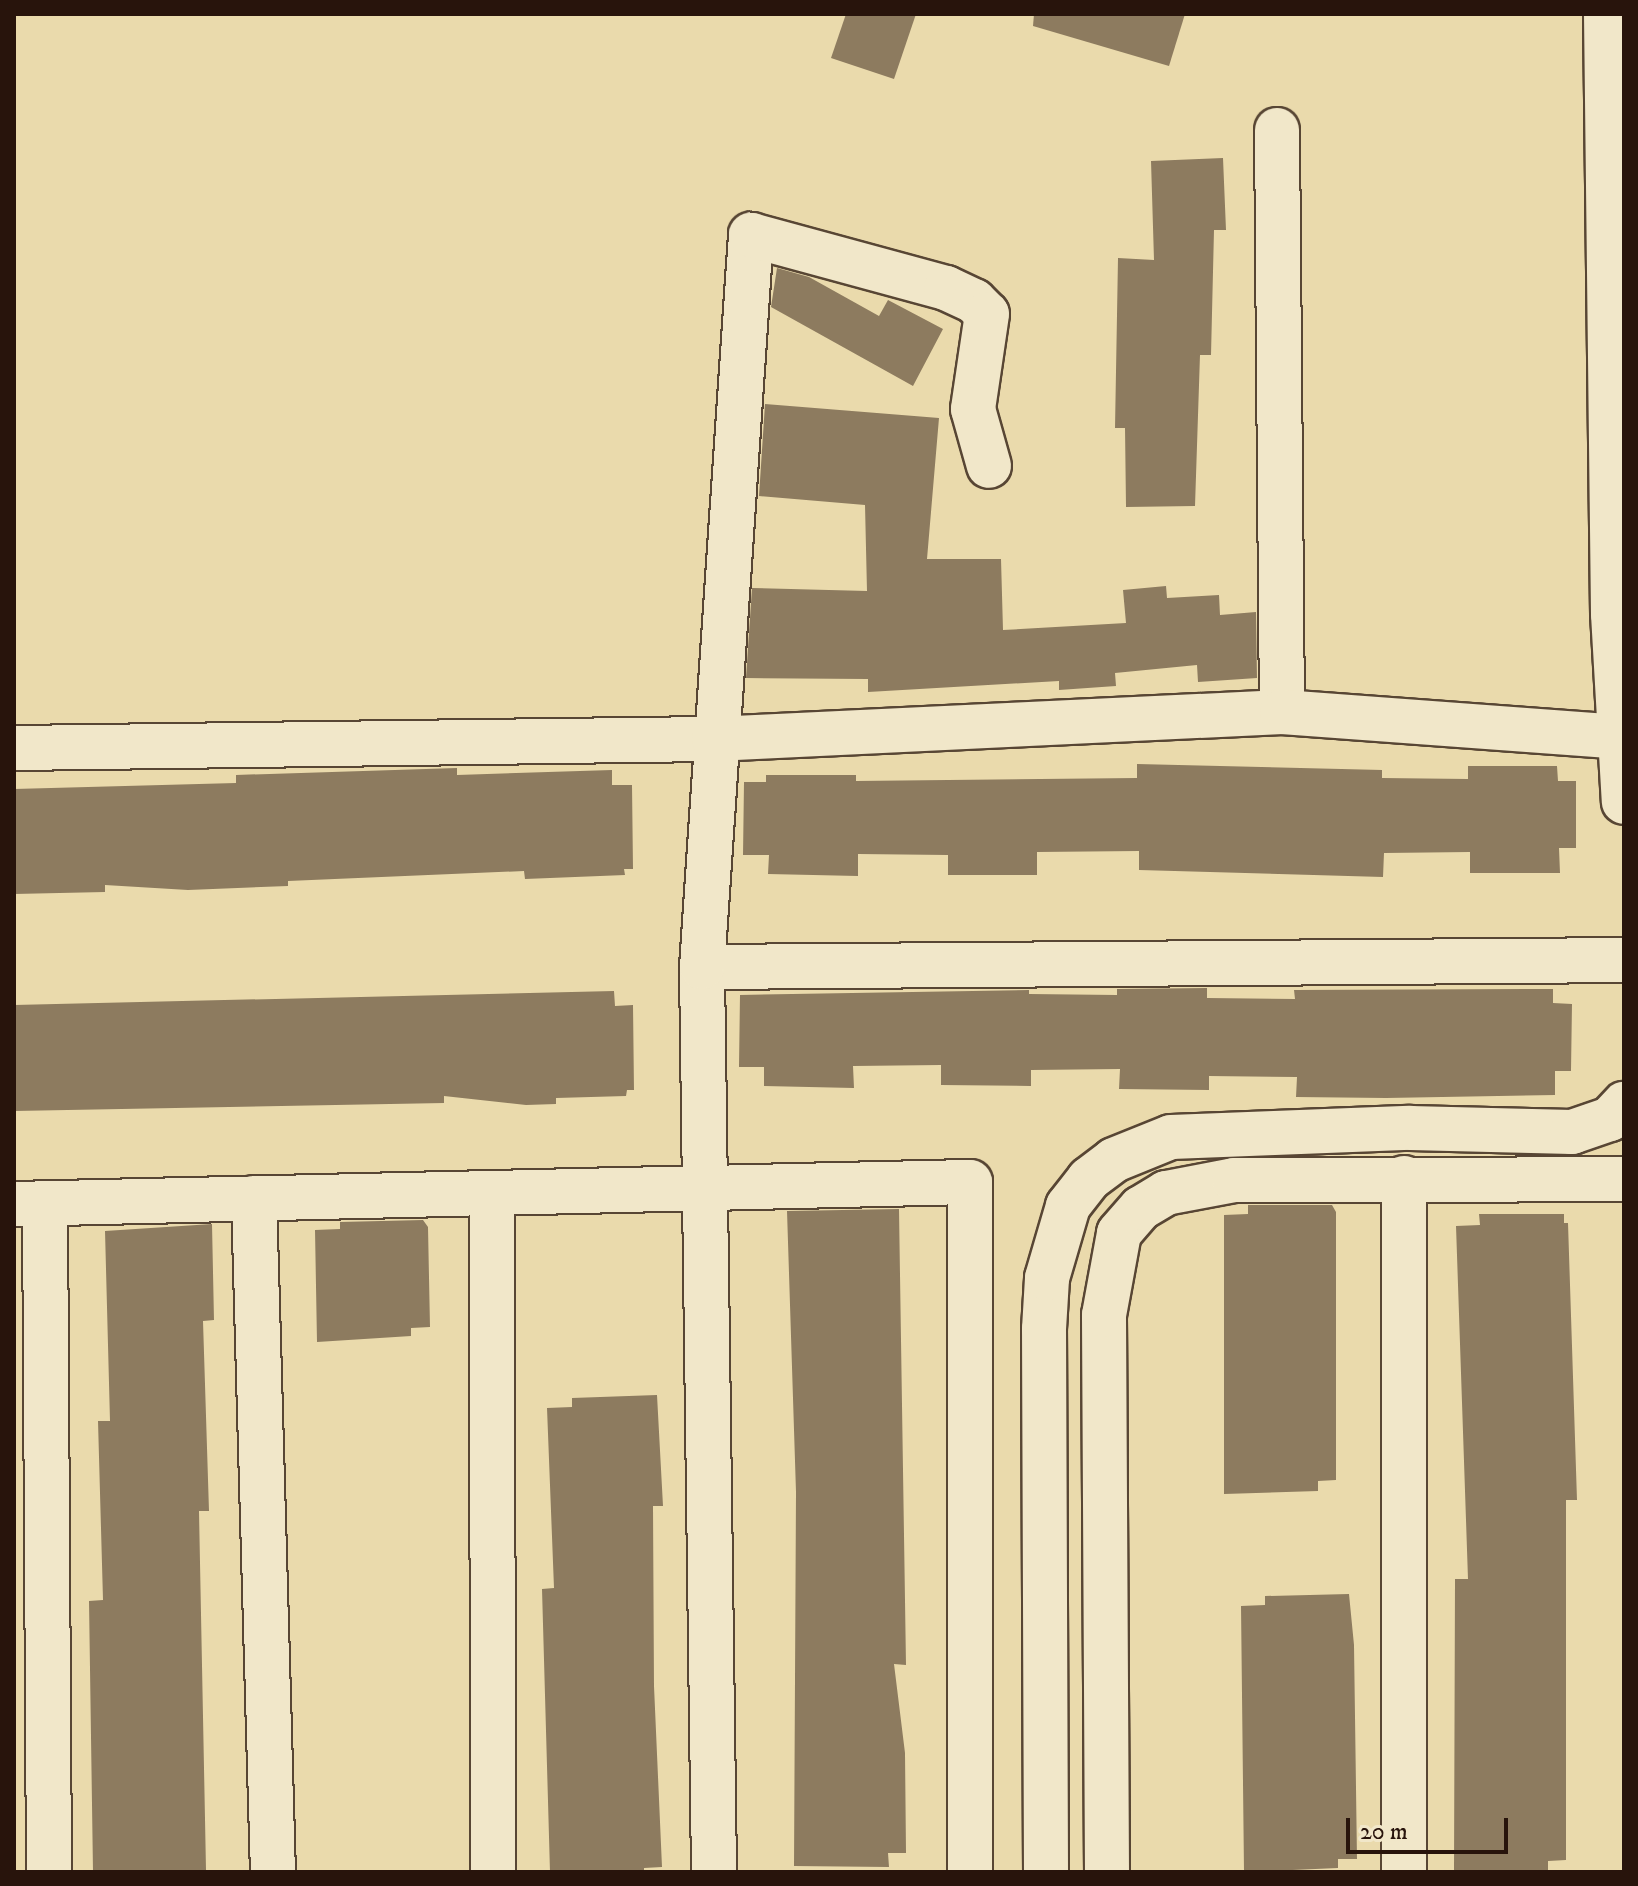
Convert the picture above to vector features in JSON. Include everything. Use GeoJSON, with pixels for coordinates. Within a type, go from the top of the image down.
{"type":"FeatureCollection","features":[{"type":"Feature","properties":{"kind":"street"},"geometry":{"type":"LineString","coordinates":[[1606,14],[1613,614],[1624,802]]}},
{"type":"Feature","properties":{"kind":"street"},"geometry":{"type":"LineString","coordinates":[[1277,130],[1282,712]]}},
{"type":"Feature","properties":{"kind":"street"},"geometry":{"type":"LineString","coordinates":[[714,1872],[702,967],[714,739],[751,235],[946,288],[974,301],[987,314],[973,409],[989,466]]}},
{"type":"Feature","properties":{"kind":"street"},"geometry":{"type":"LineString","coordinates":[[14,748],[714,739],[1282,712],[1620,737]]}},
{"type":"Feature","properties":{"kind":"street"},"geometry":{"type":"LineString","coordinates":[[702,967],[1624,960]]}},
{"type":"Feature","properties":{"kind":"street"},"geometry":{"type":"LineString","coordinates":[[1046,1872],[1044,1329],[1047,1278],[1068,1206],[1089,1179],[1114,1160],[1171,1137],[1410,1128],[1572,1132],[1610,1119],[1624,1104]]}},
{"type":"Feature","properties":{"kind":"street"},"geometry":{"type":"LineString","coordinates":[[1107,1872],[1104,1315],[1119,1233],[1141,1208],[1166,1193],[1201,1184],[1404,1178],[1624,1179]]}},
{"type":"Feature","properties":{"kind":"street"},"geometry":{"type":"LineString","coordinates":[[1404,1178],[1404,1872]]}},
{"type":"Feature","properties":{"kind":"street"},"geometry":{"type":"LineString","coordinates":[[49,1872],[30,1203],[970,1182],[970,1872]]}},
{"type":"Feature","properties":{"kind":"street"},"geometry":{"type":"LineString","coordinates":[[492,1193],[493,1872]]}},
{"type":"Feature","properties":{"kind":"street"},"geometry":{"type":"LineString","coordinates":[[254,1198],[273,1872]]}},
{"type":"Feature","properties":{"kind":"building"},"geometry":{"type":"Polygon","coordinates":[[[846,14],[916,14],[894,79],[831,58],[846,14]]]}},
{"type":"Feature","properties":{"kind":"building"},"geometry":{"type":"Polygon","coordinates":[[[1034,14],[1185,14],[1169,66],[1033,26],[1034,14]]]}},
{"type":"Feature","properties":{"kind":"building"},"geometry":{"type":"Polygon","coordinates":[[[1223,158],[1226,230],[1214,230],[1211,355],[1200,355],[1195,506],[1126,507],[1125,428],[1115,428],[1118,258],[1154,260],[1151,161],[1223,158]]]}},
{"type":"Feature","properties":{"kind":"building"},"geometry":{"type":"Polygon","coordinates":[[[777,268],[809,277],[879,316],[888,300],[943,329],[913,386],[771,307],[777,268]]]}},
{"type":"Feature","properties":{"kind":"building"},"geometry":{"type":"Polygon","coordinates":[[[765,404],[939,418],[927,559],[1001,559],[1003,630],[1126,623],[1123,590],[1166,586],[1167,598],[1219,595],[1220,615],[1256,612],[1257,678],[1198,682],[1197,665],[1115,673],[1116,686],[1059,690],[1059,681],[868,692],[868,679],[746,678],[752,588],[867,591],[865,505],[759,496],[765,404]]]}},
{"type":"Feature","properties":{"kind":"building"},"geometry":{"type":"Polygon","coordinates":[[[1137,764],[1382,770],[1382,778],[1468,779],[1468,766],[1557,766],[1558,781],[1576,781],[1576,848],[1559,848],[1560,873],[1470,873],[1470,852],[1384,853],[1383,877],[1139,870],[1139,851],[1037,852],[1037,875],[948,875],[948,855],[858,854],[858,876],[768,874],[769,855],[743,855],[744,782],[766,782],[766,775],[856,775],[856,781],[1137,778],[1137,764]]]}},
{"type":"Feature","properties":{"kind":"building"},"geometry":{"type":"Polygon","coordinates":[[[457,768],[457,775],[612,770],[612,785],[632,785],[633,869],[624,869],[625,875],[525,879],[524,871],[288,881],[288,886],[188,890],[105,885],[105,892],[14,894],[14,789],[236,783],[236,775],[457,768]]]}},
{"type":"Feature","properties":{"kind":"building"},"geometry":{"type":"Polygon","coordinates":[[[1207,988],[1207,998],[1295,999],[1294,990],[1553,989],[1553,1003],[1572,1004],[1571,1071],[1555,1071],[1555,1095],[1386,1098],[1296,1097],[1297,1077],[1209,1076],[1209,1090],[1119,1089],[1120,1069],[1031,1070],[1031,1086],[941,1085],[941,1065],[853,1066],[854,1088],[764,1086],[764,1067],[739,1067],[740,995],[1029,990],[1029,994],[1117,995],[1117,989],[1207,988]]]}},
{"type":"Feature","properties":{"kind":"building"},"geometry":{"type":"Polygon","coordinates":[[[614,991],[615,1006],[633,1005],[634,1090],[627,1090],[626,1096],[556,1098],[556,1104],[526,1105],[444,1096],[444,1103],[14,1111],[14,1005],[614,991]]]}},
{"type":"Feature","properties":{"kind":"building"},"geometry":{"type":"Polygon","coordinates":[[[1248,1205],[1332,1205],[1336,1212],[1336,1480],[1318,1481],[1318,1491],[1224,1494],[1224,1215],[1248,1214],[1248,1205]]]}},
{"type":"Feature","properties":{"kind":"building"},"geometry":{"type":"Polygon","coordinates":[[[899,1209],[906,1665],[894,1664],[905,1753],[906,1853],[888,1853],[889,1867],[794,1866],[796,1492],[787,1211],[899,1209]]]}},
{"type":"Feature","properties":{"kind":"building"},"geometry":{"type":"Polygon","coordinates":[[[1479,1214],[1564,1214],[1564,1223],[1568,1223],[1577,1500],[1566,1500],[1566,1860],[1548,1861],[1548,1872],[1454,1872],[1455,1579],[1468,1579],[1456,1226],[1480,1225],[1479,1214]]]}},
{"type":"Feature","properties":{"kind":"building"},"geometry":{"type":"Polygon","coordinates":[[[423,1220],[428,1227],[430,1327],[411,1328],[411,1336],[317,1342],[315,1230],[340,1229],[340,1222],[423,1220]]]}},
{"type":"Feature","properties":{"kind":"building"},"geometry":{"type":"Polygon","coordinates":[[[212,1224],[214,1320],[203,1321],[209,1511],[199,1511],[206,1870],[93,1872],[89,1601],[103,1600],[98,1421],[110,1421],[105,1231],[212,1224]]]}},
{"type":"Feature","properties":{"kind":"building"},"geometry":{"type":"Polygon","coordinates":[[[657,1395],[663,1506],[653,1506],[654,1686],[662,1867],[644,1868],[644,1872],[550,1872],[542,1589],[554,1588],[547,1408],[572,1407],[572,1398],[657,1395]]]}},
{"type":"Feature","properties":{"kind":"building"},"geometry":{"type":"Polygon","coordinates":[[[1349,1594],[1354,1645],[1357,1859],[1338,1859],[1338,1868],[1244,1872],[1241,1606],[1265,1605],[1265,1596],[1349,1594]]]}}]}
